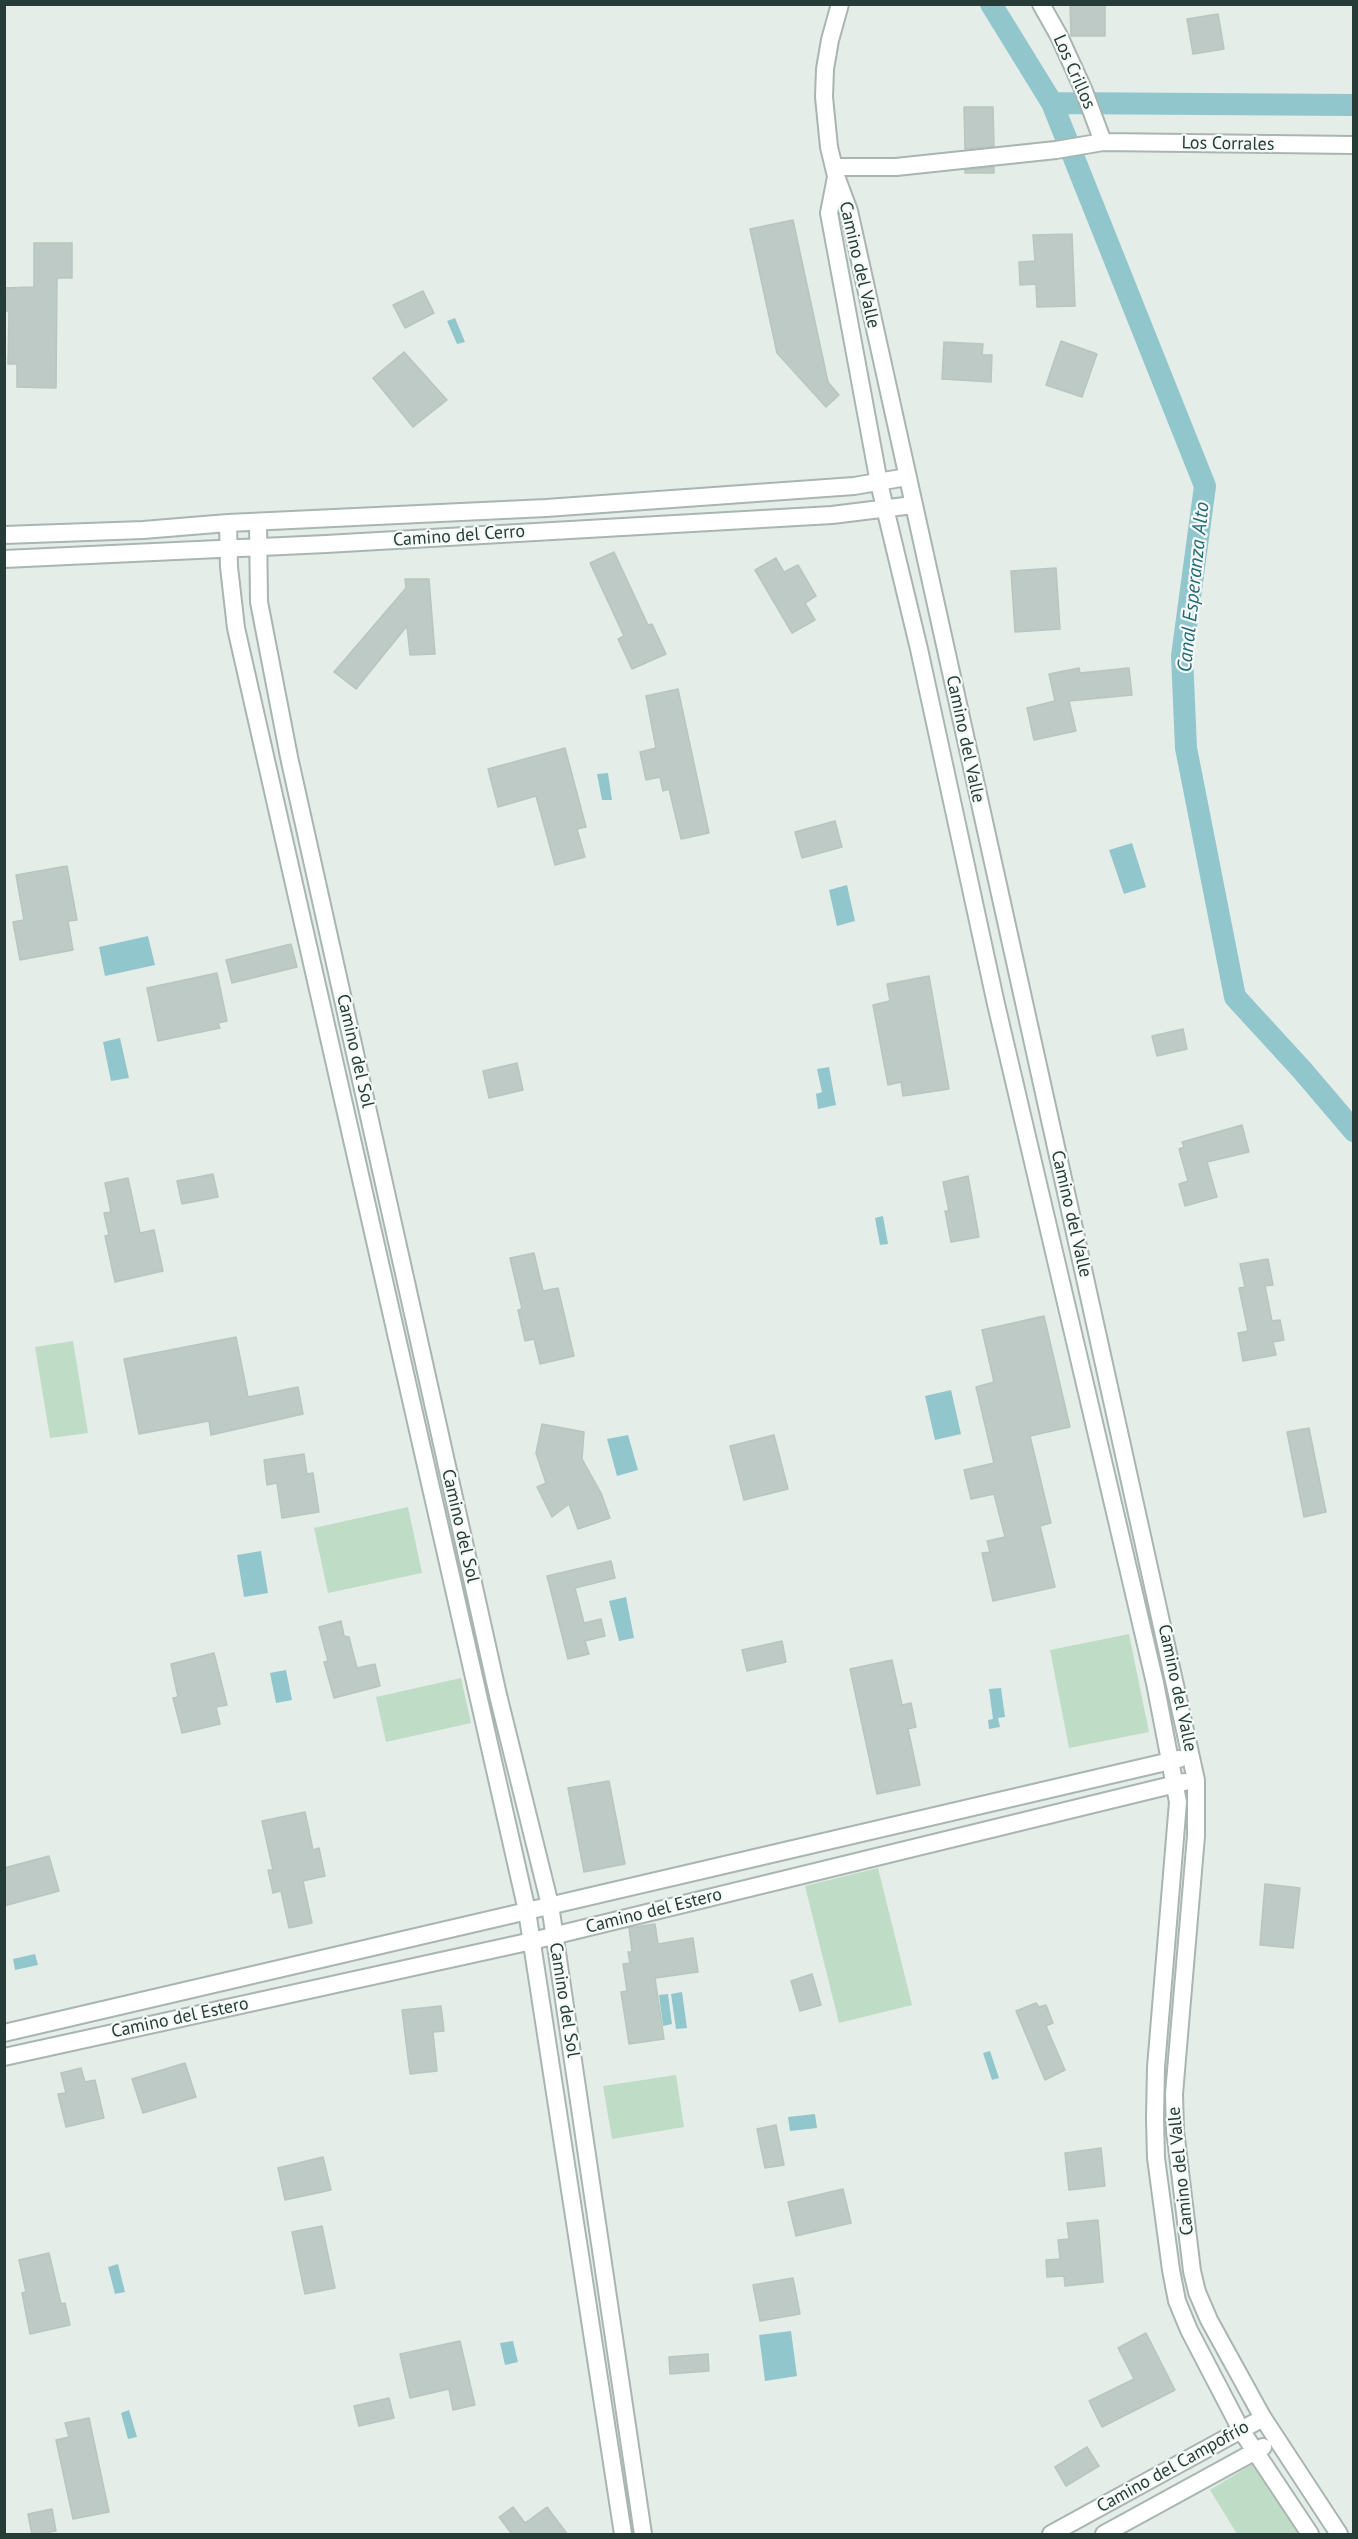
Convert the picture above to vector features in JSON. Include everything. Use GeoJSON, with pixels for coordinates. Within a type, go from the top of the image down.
{"type":"FeatureCollection","features":[{"type":"Feature","properties":{"kind":"street"},"geometry":{"type":"LineString","coordinates":[[835,172],[826,126],[824,97],[830,40],[840,4]]}},
{"type":"Feature","properties":{"kind":"street","name":"Los Crillos"},"geometry":{"type":"LineString","coordinates":[[1041,4],[1059,36],[1084,91],[1103,142]]}},
{"type":"Feature","properties":{"kind":"street","name":"Los Corrales"},"geometry":{"type":"LineString","coordinates":[[835,172],[1056,150],[1103,142],[1353,145]]}},
{"type":"Feature","properties":{"kind":"street","name":"Camino del Valle"},"geometry":{"type":"LineString","coordinates":[[835,172],[849,211],[1192,1756],[1196,1780],[1196,1836],[1176,2057],[1175,2130],[1186,2231],[1197,2292],[1209,2320],[1263,2418],[1338,2535]]}},
{"type":"Feature","properties":{"kind":"street","name":"Camino del Valle"},"geometry":{"type":"LineString","coordinates":[[835,172],[829,213],[879,483],[996,1004],[1155,1683],[1178,1802],[1156,2067],[1156,2158],[1164,2229],[1177,2301],[1189,2330],[1241,2430],[1310,2535]]}},
{"type":"Feature","properties":{"kind":"street","name":"Camino del Cerro"},"geometry":{"type":"LineString","coordinates":[[4,535],[143,530],[228,523],[546,508],[879,483],[907,477]]}},
{"type":"Feature","properties":{"kind":"street","name":"Camino del Cerro"},"geometry":{"type":"LineString","coordinates":[[4,559],[820,515],[913,505]]}},
{"type":"Feature","properties":{"kind":"street","name":"Camino del Sol"},"geometry":{"type":"LineString","coordinates":[[258,522],[259,602],[288,757],[498,1695],[550,1905],[643,2535]]}},
{"type":"Feature","properties":{"kind":"street","name":"Camino del Sol"},"geometry":{"type":"LineString","coordinates":[[228,523],[229,567],[236,628],[243,662],[527,1911],[623,2535]]}},
{"type":"Feature","properties":{"kind":"street","name":"Camino del Estero"},"geometry":{"type":"LineString","coordinates":[[4,2033],[1192,1756]]}},
{"type":"Feature","properties":{"kind":"street","name":"Camino del Estero"},"geometry":{"type":"LineString","coordinates":[[4,2056],[555,1936],[1196,1780]]}},
{"type":"Feature","properties":{"kind":"street","name":"Camino del Campofrío"},"geometry":{"type":"LineString","coordinates":[[1051,2535],[1263,2418]]}},
{"type":"Feature","properties":{"kind":"street","name":"Camino del Campofrío"},"geometry":{"type":"LineString","coordinates":[[1104,2535],[1276,2439]]}},
{"type":"Feature","properties":{"kind":"green space"},"geometry":{"type":"Polygon","coordinates":[[[73,1341],[88,1433],[50,1438],[35,1347],[73,1341]]]}},
{"type":"Feature","properties":{"kind":"green space"},"geometry":{"type":"Polygon","coordinates":[[[408,1507],[422,1573],[328,1593],[314,1528],[408,1507]]]}},
{"type":"Feature","properties":{"kind":"green space"},"geometry":{"type":"Polygon","coordinates":[[[1129,1634],[1149,1732],[1069,1748],[1050,1650],[1129,1634]]]}},
{"type":"Feature","properties":{"kind":"green space"},"geometry":{"type":"Polygon","coordinates":[[[461,1678],[471,1723],[386,1742],[376,1697],[461,1678]]]}},
{"type":"Feature","properties":{"kind":"green space"},"geometry":{"type":"Polygon","coordinates":[[[878,1868],[912,2005],[839,2023],[805,1886],[878,1868]]]}},
{"type":"Feature","properties":{"kind":"green space"},"geometry":{"type":"Polygon","coordinates":[[[676,2075],[684,2127],[612,2139],[603,2086],[676,2075]]]}},
{"type":"Feature","properties":{"kind":"green space"},"geometry":{"type":"Polygon","coordinates":[[[1254,2463],[1299,2534],[1237,2534],[1210,2490],[1254,2463]]]}},
{"type":"Feature","properties":{"kind":"water"},"geometry":{"type":"Polygon","coordinates":[[[455,318],[465,342],[457,344],[447,321],[455,318]]]}},
{"type":"Feature","properties":{"kind":"water"},"geometry":{"type":"Polygon","coordinates":[[[608,773],[612,800],[602,800],[597,774],[608,773]]]}},
{"type":"Feature","properties":{"kind":"water"},"geometry":{"type":"Polygon","coordinates":[[[1132,843],[1146,887],[1124,894],[1109,850],[1132,843]]]}},
{"type":"Feature","properties":{"kind":"water"},"geometry":{"type":"Polygon","coordinates":[[[847,885],[855,921],[837,926],[829,890],[847,885]]]}},
{"type":"Feature","properties":{"kind":"water"},"geometry":{"type":"Polygon","coordinates":[[[148,936],[155,965],[105,976],[99,947],[148,936]]]}},
{"type":"Feature","properties":{"kind":"water"},"geometry":{"type":"Polygon","coordinates":[[[120,1038],[129,1078],[111,1081],[103,1042],[120,1038]]]}},
{"type":"Feature","properties":{"kind":"water"},"geometry":{"type":"Polygon","coordinates":[[[829,1067],[836,1105],[818,1109],[816,1094],[822,1092],[817,1069],[829,1067]]]}},
{"type":"Feature","properties":{"kind":"water"},"geometry":{"type":"Polygon","coordinates":[[[883,1216],[888,1244],[880,1245],[875,1218],[883,1216]]]}},
{"type":"Feature","properties":{"kind":"water"},"geometry":{"type":"Polygon","coordinates":[[[951,1390],[961,1434],[935,1440],[925,1396],[951,1390]]]}},
{"type":"Feature","properties":{"kind":"water"},"geometry":{"type":"Polygon","coordinates":[[[628,1435],[638,1470],[617,1476],[607,1439],[628,1435]]]}},
{"type":"Feature","properties":{"kind":"water"},"geometry":{"type":"Polygon","coordinates":[[[261,1551],[268,1593],[244,1597],[237,1555],[261,1551]]]}},
{"type":"Feature","properties":{"kind":"water"},"geometry":{"type":"Polygon","coordinates":[[[626,1597],[634,1638],[619,1641],[609,1601],[626,1597]]]}},
{"type":"Feature","properties":{"kind":"water"},"geometry":{"type":"Polygon","coordinates":[[[286,1670],[292,1700],[276,1703],[270,1673],[286,1670]]]}},
{"type":"Feature","properties":{"kind":"water"},"geometry":{"type":"Polygon","coordinates":[[[1001,1688],[1005,1717],[998,1718],[1000,1727],[989,1729],[988,1720],[993,1719],[989,1689],[1001,1688]]]}},
{"type":"Feature","properties":{"kind":"water"},"geometry":{"type":"Polygon","coordinates":[[[35,1954],[38,1965],[15,1970],[13,1959],[35,1954]]]}},
{"type":"Feature","properties":{"kind":"water"},"geometry":{"type":"Polygon","coordinates":[[[682,1992],[687,2028],[676,2029],[671,1994],[682,1992]]]}},
{"type":"Feature","properties":{"kind":"water"},"geometry":{"type":"Polygon","coordinates":[[[668,1994],[672,2024],[663,2026],[659,1995],[668,1994]]]}},
{"type":"Feature","properties":{"kind":"water"},"geometry":{"type":"Polygon","coordinates":[[[990,2051],[999,2078],[992,2080],[983,2053],[990,2051]]]}},
{"type":"Feature","properties":{"kind":"water"},"geometry":{"type":"Polygon","coordinates":[[[815,2114],[817,2128],[790,2131],[788,2117],[815,2114]]]}},
{"type":"Feature","properties":{"kind":"water"},"geometry":{"type":"Polygon","coordinates":[[[118,2264],[125,2292],[115,2294],[108,2267],[118,2264]]]}},
{"type":"Feature","properties":{"kind":"water"},"geometry":{"type":"Polygon","coordinates":[[[791,2331],[797,2376],[765,2381],[759,2335],[791,2331]]]}},
{"type":"Feature","properties":{"kind":"water"},"geometry":{"type":"Polygon","coordinates":[[[513,2341],[518,2362],[505,2365],[500,2343],[513,2341]]]}},
{"type":"Feature","properties":{"kind":"water"},"geometry":{"type":"Polygon","coordinates":[[[129,2410],[137,2437],[128,2439],[121,2413],[129,2410]]]}},
{"type":"Feature","properties":{"kind":"building"},"geometry":{"type":"Polygon","coordinates":[[[1070,4],[1105,4],[1105,36],[1071,36],[1070,4]]]}},
{"type":"Feature","properties":{"kind":"building"},"geometry":{"type":"Polygon","coordinates":[[[1218,14],[1224,49],[1193,54],[1187,19],[1218,14]]]}},
{"type":"Feature","properties":{"kind":"building"},"geometry":{"type":"Polygon","coordinates":[[[964,107],[993,107],[994,146],[965,149],[964,107]]]}},
{"type":"Feature","properties":{"kind":"building"},"geometry":{"type":"Polygon","coordinates":[[[994,167],[994,173],[965,173],[965,170],[994,167]]]}},
{"type":"Feature","properties":{"kind":"building"},"geometry":{"type":"Polygon","coordinates":[[[793,220],[828,382],[839,395],[826,407],[777,353],[750,229],[793,220]]]}},
{"type":"Feature","properties":{"kind":"building"},"geometry":{"type":"Polygon","coordinates":[[[1072,234],[1075,306],[1037,307],[1036,284],[1020,285],[1019,262],[1035,261],[1033,235],[1072,234]]]}},
{"type":"Feature","properties":{"kind":"building"},"geometry":{"type":"Polygon","coordinates":[[[34,243],[72,243],[72,278],[57,278],[56,388],[17,387],[17,364],[8,364],[9,311],[4,311],[4,288],[34,287],[34,243]]]}},
{"type":"Feature","properties":{"kind":"building"},"geometry":{"type":"Polygon","coordinates":[[[423,291],[434,313],[405,328],[393,305],[423,291]]]}},
{"type":"Feature","properties":{"kind":"building"},"geometry":{"type":"Polygon","coordinates":[[[1061,341],[1097,354],[1082,397],[1046,385],[1061,341]]]}},
{"type":"Feature","properties":{"kind":"building"},"geometry":{"type":"Polygon","coordinates":[[[944,342],[983,344],[982,355],[992,355],[991,382],[942,379],[944,342]]]}},
{"type":"Feature","properties":{"kind":"building"},"geometry":{"type":"Polygon","coordinates":[[[404,352],[447,400],[413,427],[373,378],[404,352]]]}},
{"type":"Feature","properties":{"kind":"building"},"geometry":{"type":"Polygon","coordinates":[[[614,552],[648,625],[652,624],[666,654],[632,669],[618,639],[624,636],[590,563],[614,552]]]}},
{"type":"Feature","properties":{"kind":"building"},"geometry":{"type":"Polygon","coordinates":[[[776,558],[784,572],[798,565],[816,596],[805,603],[815,620],[792,633],[755,570],[776,558]]]}},
{"type":"Feature","properties":{"kind":"building"},"geometry":{"type":"Polygon","coordinates":[[[1056,568],[1060,629],[1015,632],[1011,571],[1056,568]]]}},
{"type":"Feature","properties":{"kind":"building"},"geometry":{"type":"Polygon","coordinates":[[[405,579],[429,579],[435,654],[410,655],[407,626],[356,689],[334,672],[406,588],[405,579]]]}},
{"type":"Feature","properties":{"kind":"building"},"geometry":{"type":"Polygon","coordinates":[[[1079,668],[1080,673],[1129,668],[1132,695],[1069,701],[1076,731],[1034,740],[1027,708],[1055,701],[1049,674],[1079,668]]]}},
{"type":"Feature","properties":{"kind":"building"},"geometry":{"type":"Polygon","coordinates":[[[678,689],[709,833],[681,839],[669,789],[663,791],[660,777],[646,780],[640,752],[656,748],[646,696],[678,689]]]}},
{"type":"Feature","properties":{"kind":"building"},"geometry":{"type":"Polygon","coordinates":[[[565,748],[586,827],[577,829],[585,857],[555,865],[536,796],[498,807],[488,769],[565,748]]]}},
{"type":"Feature","properties":{"kind":"building"},"geometry":{"type":"Polygon","coordinates":[[[835,821],[842,847],[802,858],[795,832],[835,821]]]}},
{"type":"Feature","properties":{"kind":"building"},"geometry":{"type":"Polygon","coordinates":[[[67,866],[77,920],[68,921],[73,950],[20,960],[13,922],[24,920],[16,875],[67,866]]]}},
{"type":"Feature","properties":{"kind":"building"},"geometry":{"type":"Polygon","coordinates":[[[291,944],[297,967],[232,983],[226,960],[291,944]]]}},
{"type":"Feature","properties":{"kind":"building"},"geometry":{"type":"Polygon","coordinates":[[[217,973],[227,1021],[218,1023],[220,1028],[158,1041],[147,988],[217,973]]]}},
{"type":"Feature","properties":{"kind":"building"},"geometry":{"type":"Polygon","coordinates":[[[929,976],[949,1089],[903,1096],[901,1082],[888,1085],[873,1005],[890,1001],[887,984],[929,976]]]}},
{"type":"Feature","properties":{"kind":"building"},"geometry":{"type":"Polygon","coordinates":[[[1183,1029],[1187,1049],[1157,1056],[1152,1036],[1183,1029]]]}},
{"type":"Feature","properties":{"kind":"building"},"geometry":{"type":"Polygon","coordinates":[[[517,1063],[523,1090],[489,1098],[483,1071],[517,1063]]]}},
{"type":"Feature","properties":{"kind":"building"},"geometry":{"type":"Polygon","coordinates":[[[1242,1125],[1249,1152],[1207,1162],[1217,1197],[1185,1206],[1179,1184],[1188,1181],[1179,1149],[1184,1147],[1182,1142],[1242,1125]]]}},
{"type":"Feature","properties":{"kind":"building"},"geometry":{"type":"Polygon","coordinates":[[[213,1174],[218,1197],[182,1204],[177,1181],[213,1174]]]}},
{"type":"Feature","properties":{"kind":"building"},"geometry":{"type":"Polygon","coordinates":[[[968,1176],[979,1237],[951,1242],[945,1211],[949,1211],[943,1182],[968,1176]]]}},
{"type":"Feature","properties":{"kind":"building"},"geometry":{"type":"Polygon","coordinates":[[[128,1178],[140,1233],[154,1230],[163,1271],[115,1282],[105,1236],[109,1235],[104,1213],[111,1212],[105,1183],[128,1178]]]}},
{"type":"Feature","properties":{"kind":"building"},"geometry":{"type":"Polygon","coordinates":[[[534,1253],[543,1291],[558,1288],[574,1356],[540,1364],[534,1339],[525,1341],[518,1310],[522,1309],[510,1258],[534,1253]]]}},
{"type":"Feature","properties":{"kind":"building"},"geometry":{"type":"Polygon","coordinates":[[[1268,1259],[1273,1285],[1265,1286],[1272,1321],[1280,1320],[1284,1340],[1273,1342],[1276,1355],[1243,1361],[1238,1333],[1248,1331],[1239,1288],[1245,1287],[1240,1264],[1268,1259]]]}},
{"type":"Feature","properties":{"kind":"building"},"geometry":{"type":"Polygon","coordinates":[[[1044,1316],[1070,1427],[1030,1436],[1051,1523],[1040,1526],[1055,1587],[993,1601],[982,1553],[990,1552],[987,1541],[1005,1537],[994,1494],[971,1499],[964,1470],[994,1463],[976,1387],[994,1382],[982,1330],[1044,1316]]]}},
{"type":"Feature","properties":{"kind":"building"},"geometry":{"type":"Polygon","coordinates":[[[236,1337],[248,1397],[298,1387],[303,1414],[211,1435],[209,1421],[139,1434],[124,1359],[236,1337]]]}},
{"type":"Feature","properties":{"kind":"building"},"geometry":{"type":"Polygon","coordinates":[[[542,1424],[584,1432],[582,1459],[601,1493],[610,1518],[578,1529],[569,1504],[552,1517],[537,1487],[546,1483],[536,1453],[542,1424]]]}},
{"type":"Feature","properties":{"kind":"building"},"geometry":{"type":"Polygon","coordinates":[[[1309,1428],[1326,1512],[1304,1517],[1287,1432],[1309,1428]]]}},
{"type":"Feature","properties":{"kind":"building"},"geometry":{"type":"Polygon","coordinates":[[[774,1435],[788,1489],[744,1500],[730,1446],[774,1435]]]}},
{"type":"Feature","properties":{"kind":"building"},"geometry":{"type":"Polygon","coordinates":[[[304,1454],[307,1474],[313,1473],[319,1512],[282,1518],[277,1483],[267,1485],[264,1460],[304,1454]]]}},
{"type":"Feature","properties":{"kind":"building"},"geometry":{"type":"Polygon","coordinates":[[[611,1561],[615,1578],[575,1588],[584,1623],[601,1619],[605,1636],[585,1641],[589,1654],[568,1659],[547,1576],[611,1561]]]}},
{"type":"Feature","properties":{"kind":"building"},"geometry":{"type":"Polygon","coordinates":[[[341,1621],[344,1636],[349,1637],[357,1668],[375,1664],[380,1686],[334,1698],[324,1662],[328,1661],[319,1627],[341,1621]]]}},
{"type":"Feature","properties":{"kind":"building"},"geometry":{"type":"Polygon","coordinates":[[[782,1641],[786,1662],[747,1671],[742,1650],[782,1641]]]}},
{"type":"Feature","properties":{"kind":"building"},"geometry":{"type":"Polygon","coordinates":[[[214,1653],[227,1705],[216,1707],[220,1724],[182,1733],[173,1698],[178,1697],[171,1664],[214,1653]]]}},
{"type":"Feature","properties":{"kind":"building"},"geometry":{"type":"Polygon","coordinates":[[[892,1660],[902,1705],[911,1703],[916,1727],[908,1729],[920,1785],[877,1794],[850,1669],[892,1660]]]}},
{"type":"Feature","properties":{"kind":"building"},"geometry":{"type":"Polygon","coordinates":[[[609,1781],[625,1864],[584,1872],[568,1788],[609,1781]]]}},
{"type":"Feature","properties":{"kind":"building"},"geometry":{"type":"Polygon","coordinates":[[[305,1812],[313,1850],[319,1848],[325,1876],[303,1881],[312,1923],[289,1928],[281,1891],[273,1893],[268,1870],[273,1870],[262,1821],[305,1812]]]}},
{"type":"Feature","properties":{"kind":"building"},"geometry":{"type":"Polygon","coordinates":[[[49,1856],[59,1891],[4,1906],[4,1868],[49,1856]]]}},
{"type":"Feature","properties":{"kind":"building"},"geometry":{"type":"Polygon","coordinates":[[[1265,1884],[1300,1888],[1293,1948],[1260,1945],[1265,1884]]]}},
{"type":"Feature","properties":{"kind":"building"},"geometry":{"type":"Polygon","coordinates":[[[655,1924],[658,1944],[693,1938],[698,1972],[655,1978],[664,2039],[629,2044],[621,1992],[627,1991],[623,1964],[630,1963],[628,1952],[632,1952],[629,1928],[655,1924]]]}},
{"type":"Feature","properties":{"kind":"building"},"geometry":{"type":"Polygon","coordinates":[[[812,1974],[821,2005],[800,2011],[791,1981],[812,1974]]]}},
{"type":"Feature","properties":{"kind":"building"},"geometry":{"type":"Polygon","coordinates":[[[1036,2003],[1039,2007],[1046,2005],[1053,2023],[1046,2026],[1065,2070],[1045,2080],[1016,2011],[1036,2003]]]}},
{"type":"Feature","properties":{"kind":"building"},"geometry":{"type":"Polygon","coordinates":[[[441,2006],[444,2031],[433,2032],[437,2071],[410,2074],[402,2010],[441,2006]]]}},
{"type":"Feature","properties":{"kind":"building"},"geometry":{"type":"Polygon","coordinates":[[[185,2063],[196,2097],[143,2113],[132,2079],[185,2063]]]}},
{"type":"Feature","properties":{"kind":"building"},"geometry":{"type":"Polygon","coordinates":[[[81,2068],[85,2082],[95,2080],[104,2118],[66,2127],[58,2094],[66,2093],[61,2073],[81,2068]]]}},
{"type":"Feature","properties":{"kind":"building"},"geometry":{"type":"Polygon","coordinates":[[[776,2125],[784,2165],[765,2168],[757,2129],[776,2125]]]}},
{"type":"Feature","properties":{"kind":"building"},"geometry":{"type":"Polygon","coordinates":[[[1101,2148],[1105,2186],[1069,2190],[1065,2153],[1101,2148]]]}},
{"type":"Feature","properties":{"kind":"building"},"geometry":{"type":"Polygon","coordinates":[[[323,2157],[331,2190],[285,2200],[278,2168],[323,2157]]]}},
{"type":"Feature","properties":{"kind":"building"},"geometry":{"type":"Polygon","coordinates":[[[843,2189],[851,2223],[796,2236],[788,2202],[843,2189]]]}},
{"type":"Feature","properties":{"kind":"building"},"geometry":{"type":"Polygon","coordinates":[[[1098,2220],[1103,2282],[1065,2286],[1064,2276],[1047,2277],[1046,2260],[1060,2259],[1058,2240],[1069,2239],[1067,2223],[1098,2220]]]}},
{"type":"Feature","properties":{"kind":"building"},"geometry":{"type":"Polygon","coordinates":[[[322,2226],[335,2288],[305,2294],[292,2232],[322,2226]]]}},
{"type":"Feature","properties":{"kind":"building"},"geometry":{"type":"Polygon","coordinates":[[[49,2253],[61,2304],[65,2303],[70,2325],[30,2334],[22,2293],[26,2292],[19,2260],[49,2253]]]}},
{"type":"Feature","properties":{"kind":"building"},"geometry":{"type":"Polygon","coordinates":[[[793,2278],[800,2314],[760,2321],[753,2285],[793,2278]]]}},
{"type":"Feature","properties":{"kind":"building"},"geometry":{"type":"Polygon","coordinates":[[[1146,2333],[1175,2390],[1102,2427],[1089,2401],[1134,2379],[1118,2348],[1146,2333]]]}},
{"type":"Feature","properties":{"kind":"building"},"geometry":{"type":"Polygon","coordinates":[[[460,2341],[475,2405],[453,2410],[449,2389],[410,2398],[400,2354],[460,2341]]]}},
{"type":"Feature","properties":{"kind":"building"},"geometry":{"type":"Polygon","coordinates":[[[708,2354],[709,2371],[670,2374],[669,2357],[708,2354]]]}},
{"type":"Feature","properties":{"kind":"building"},"geometry":{"type":"Polygon","coordinates":[[[389,2398],[394,2418],[359,2426],[354,2406],[389,2398]]]}},
{"type":"Feature","properties":{"kind":"building"},"geometry":{"type":"Polygon","coordinates":[[[89,2418],[109,2512],[73,2519],[56,2440],[69,2437],[65,2423],[89,2418]]]}},
{"type":"Feature","properties":{"kind":"building"},"geometry":{"type":"Polygon","coordinates":[[[1087,2447],[1099,2466],[1066,2486],[1055,2467],[1087,2447]]]}},
{"type":"Feature","properties":{"kind":"building"},"geometry":{"type":"Polygon","coordinates":[[[513,2507],[525,2523],[547,2507],[568,2535],[509,2535],[511,2533],[499,2517],[513,2507]]]}},
{"type":"Feature","properties":{"kind":"building"},"geometry":{"type":"Polygon","coordinates":[[[52,2509],[56,2531],[32,2535],[28,2514],[52,2509]]]}},
{"type":"Feature","properties":{"kind":"waterway","name":"Canal Esperanza Alto"},"geometry":{"type":"LineString","coordinates":[[991,4],[1052,103],[1205,486],[1182,656],[1186,748],[1235,997],[1354,1131]]}},
{"type":"Feature","properties":{"kind":"waterway"},"geometry":{"type":"LineString","coordinates":[[1052,103],[1354,105]]}}]}
